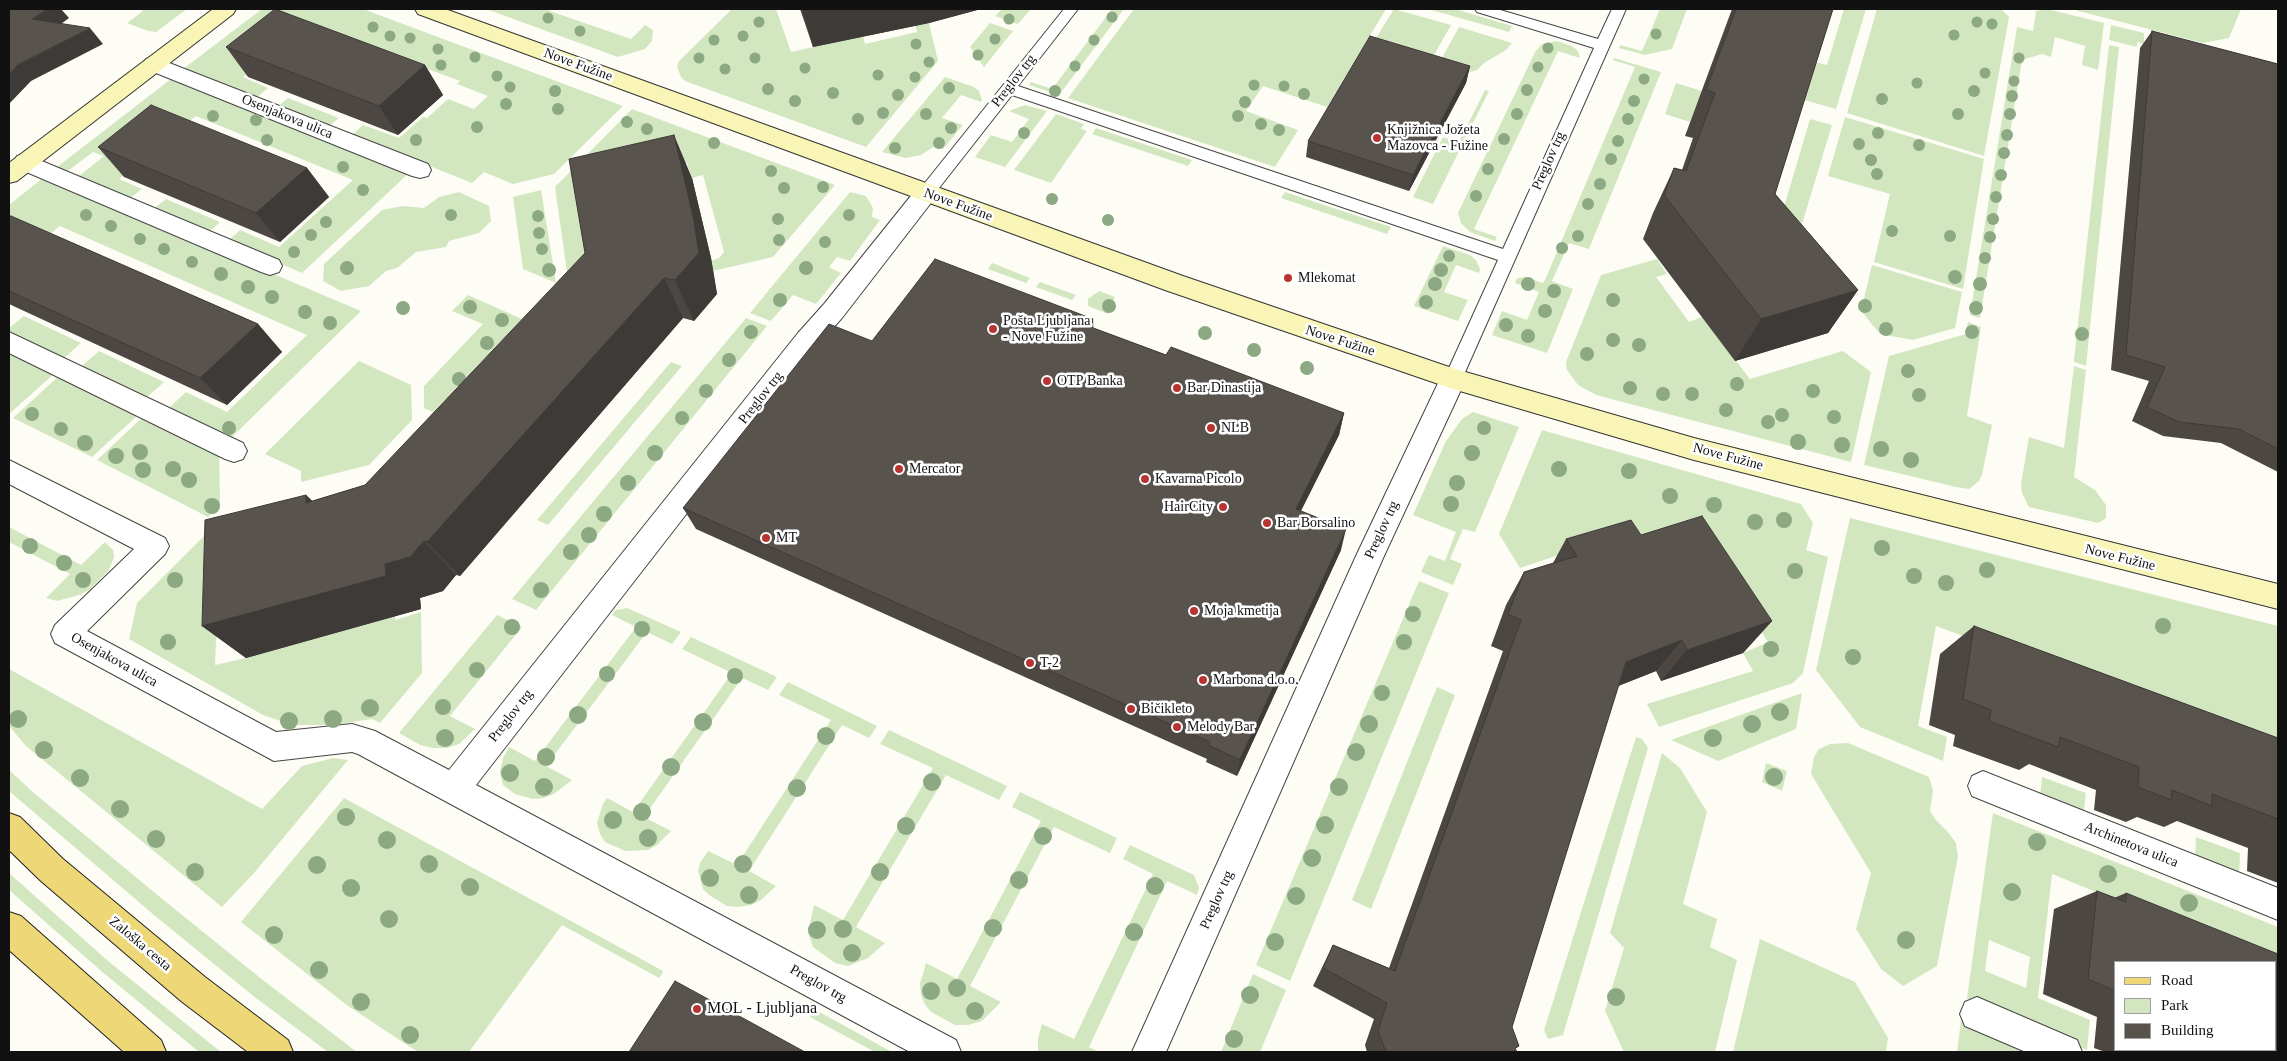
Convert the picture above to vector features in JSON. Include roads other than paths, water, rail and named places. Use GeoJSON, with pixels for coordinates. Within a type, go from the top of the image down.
{"type":"FeatureCollection","features":[{"type":"Feature","properties":{"kind":"main road","name":"Zaloška cesta"},"geometry":{"type":"LineString","coordinates":[[9,828],[52,870],[193,989],[276,1052]]}},
{"type":"Feature","properties":{"kind":"main road"},"geometry":{"type":"LineString","coordinates":[[9,928],[149,1052]]}},
{"type":"Feature","properties":{"kind":"street"},"geometry":{"type":"LineString","coordinates":[[17,168],[226,9]]}},
{"type":"Feature","properties":{"kind":"street","name":"Nove Fužine"},"geometry":{"type":"LineString","coordinates":[[425,9],[1291,325],[1453,378],[1694,449],[2278,597]]}},
{"type":"Feature","properties":{"kind":"street","name":"Osenjakova ulica"},"geometry":{"type":"LineString","coordinates":[[154,64],[420,170]]}},
{"type":"Feature","properties":{"kind":"street"},"geometry":{"type":"LineString","coordinates":[[17,168],[270,266]]}},
{"type":"Feature","properties":{"kind":"street","name":"Preglov trg"},"geometry":{"type":"LineString","coordinates":[[453,789],[807,340],[926,193]]}},
{"type":"Feature","properties":{"kind":"street"},"geometry":{"type":"LineString","coordinates":[[9,342],[234,450]]}},
{"type":"Feature","properties":{"kind":"street","name":"Preglov trg"},"geometry":{"type":"LineString","coordinates":[[1148,1052],[1370,556],[1453,378]]}},
{"type":"Feature","properties":{"kind":"street","name":"Osenjakova ulica"},"geometry":{"type":"LineString","coordinates":[[9,471],[155,546],[66,634],[274,747],[352,738],[364,741],[375,747]]}},
{"type":"Feature","properties":{"kind":"street","name":"Preglov trg"},"geometry":{"type":"LineString","coordinates":[[375,747],[944,1052]]}},
{"type":"Feature","properties":{"kind":"street","name":"Archinetova ulica"},"geometry":{"type":"LineString","coordinates":[[1983,786],[2278,904]]}},
{"type":"Feature","properties":{"kind":"street"},"geometry":{"type":"LineString","coordinates":[[1977,1014],[2065,1052]]}},
{"type":"Feature","properties":{"kind":"lane","name":"Preglov trg"},"geometry":{"type":"LineString","coordinates":[[926,193],[1071,9]]}},
{"type":"Feature","properties":{"kind":"lane"},"geometry":{"type":"LineString","coordinates":[[1482,9],[1602,45]]}},
{"type":"Feature","properties":{"kind":"lane","name":"Preglov trg"},"geometry":{"type":"LineString","coordinates":[[1453,378],[1618,9]]}},
{"type":"Feature","properties":{"kind":"lane"},"geometry":{"type":"LineString","coordinates":[[1008,88],[1507,257]]}},
{"type":"Feature","properties":{"kind":"place","name":"Knjižnica Jožeta Mazovca - Fužine"},"geometry":{"type":"Point","coordinates":[1377,138]}},
{"type":"Feature","properties":{"kind":"place","name":"Mlekomat"},"geometry":{"type":"Point","coordinates":[1288,278]}},
{"type":"Feature","properties":{"kind":"place","name":"Pošta Ljubljana - Nove Fužine"},"geometry":{"type":"Point","coordinates":[993,329]}},
{"type":"Feature","properties":{"kind":"place","name":"OTP Banka"},"geometry":{"type":"Point","coordinates":[1047,381]}},
{"type":"Feature","properties":{"kind":"place","name":"Bar Dinastija"},"geometry":{"type":"Point","coordinates":[1177,388]}},
{"type":"Feature","properties":{"kind":"place","name":"NLB"},"geometry":{"type":"Point","coordinates":[1211,428]}},
{"type":"Feature","properties":{"kind":"place","name":"Mercator"},"geometry":{"type":"Point","coordinates":[899,469]}},
{"type":"Feature","properties":{"kind":"place","name":"Kavarna Picolo"},"geometry":{"type":"Point","coordinates":[1145,479]}},
{"type":"Feature","properties":{"kind":"place","name":"HairCity"},"geometry":{"type":"Point","coordinates":[1223,507]}},
{"type":"Feature","properties":{"kind":"place","name":"Bar Borsalino"},"geometry":{"type":"Point","coordinates":[1267,523]}},
{"type":"Feature","properties":{"kind":"place","name":"MT"},"geometry":{"type":"Point","coordinates":[766,538]}},
{"type":"Feature","properties":{"kind":"place","name":"Moja kmetija"},"geometry":{"type":"Point","coordinates":[1194,611]}},
{"type":"Feature","properties":{"kind":"place","name":"T-2"},"geometry":{"type":"Point","coordinates":[1030,663]}},
{"type":"Feature","properties":{"kind":"place","name":"Marbona d.o.o."},"geometry":{"type":"Point","coordinates":[1203,680]}},
{"type":"Feature","properties":{"kind":"place","name":"Bičikleto"},"geometry":{"type":"Point","coordinates":[1131,709]}},
{"type":"Feature","properties":{"kind":"place","name":"Melody Bar"},"geometry":{"type":"Point","coordinates":[1177,727]}},
{"type":"Feature","properties":{"kind":"place","name":"MOL - Ljubljana"},"geometry":{"type":"Point","coordinates":[697,1009]}}]}
